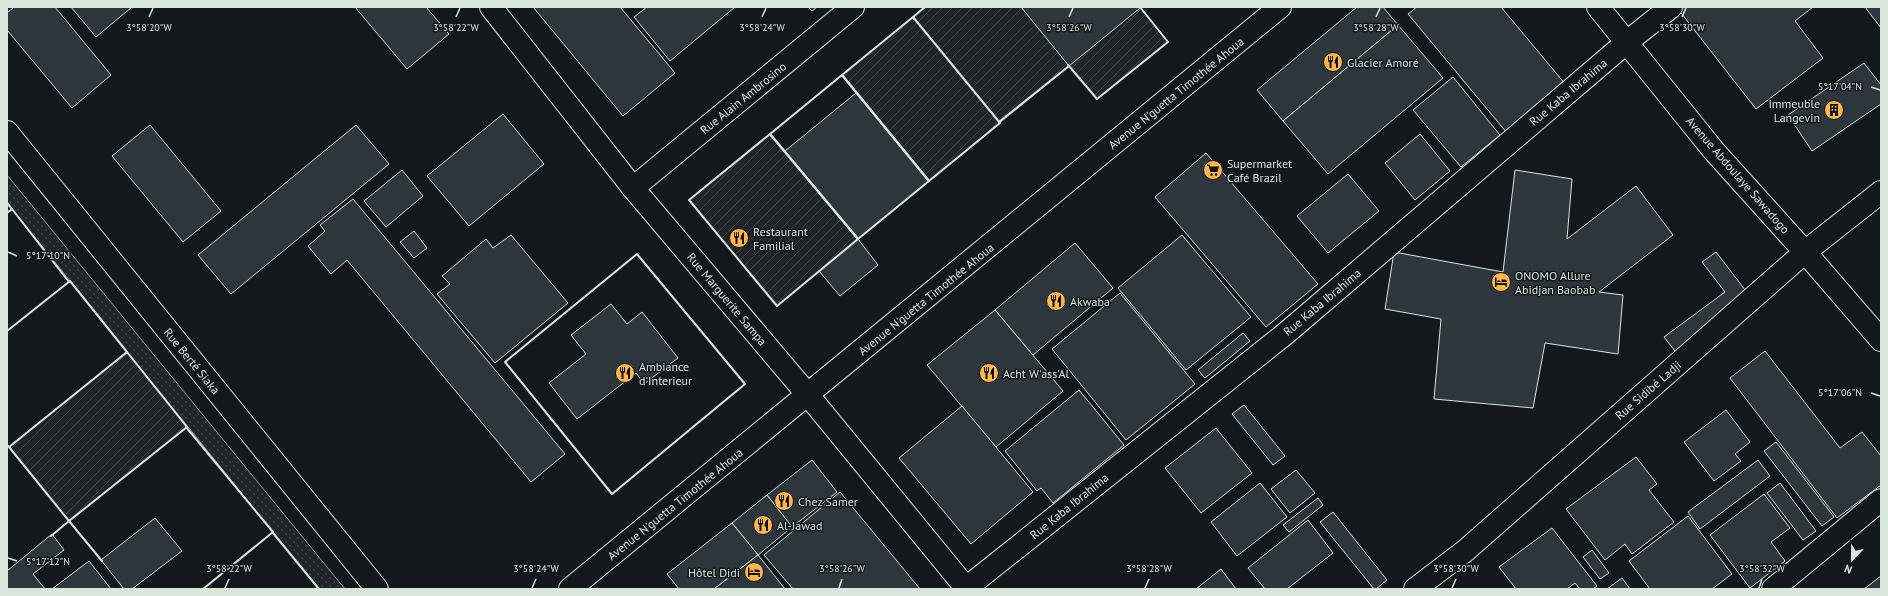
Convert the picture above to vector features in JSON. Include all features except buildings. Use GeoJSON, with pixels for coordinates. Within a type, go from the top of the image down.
{"type":"FeatureCollection","features":[{"type":"Feature","properties":{"kind":"street","name":"Rue Marguerite Sampa"},"geometry":{"type":"LineString","coordinates":[[491,7],[633,188],[808,395],[966,589]]}},
{"type":"Feature","properties":{"kind":"street","name":"Rue Alain Ambrosino"},"geometry":{"type":"LineString","coordinates":[[633,188],[853,7]]}},
{"type":"Feature","properties":{"kind":"street","name":"Avenue N'guetta Timothée Ahoua"},"geometry":{"type":"LineString","coordinates":[[570,589],[1280,7]]}},
{"type":"Feature","properties":{"kind":"street","name":"Avenue Abdoulaye Sawadogo"},"geometry":{"type":"LineString","coordinates":[[1598,7],[1714,151],[1805,252],[1881,340]]}},
{"type":"Feature","properties":{"kind":"street","name":"Rue Kaba Ibrahima"},"geometry":{"type":"LineString","coordinates":[[966,589],[1285,334],[1627,42],[1671,7]]}},
{"type":"Feature","properties":{"kind":"street","name":"Rue Berté Siaka"},"geometry":{"type":"LineString","coordinates":[[7,132],[377,589]]}},
{"type":"Feature","properties":{"kind":"street","name":"Rue Sidibé Ladji"},"geometry":{"type":"LineString","coordinates":[[1415,589],[1465,551],[1805,252],[1881,192]]}},
{"type":"Feature","properties":{"kind":"street"},"geometry":{"type":"LineString","coordinates":[[1773,589],[1881,500]]}},
{"type":"Feature","properties":{"kind":"shaded area"},"geometry":{"type":"Polygon","coordinates":[[[925,7],[1140,7],[1168,42],[1097,99],[1069,66],[929,181],[842,75],[925,7]]]}},
{"type":"Feature","properties":{"kind":"shaded area"},"geometry":{"type":"Polygon","coordinates":[[[770,134],[858,239],[777,306],[689,200],[770,134]]]}},
{"type":"Feature","properties":{"kind":"shaded area"},"geometry":{"type":"Polygon","coordinates":[[[7,175],[345,589],[319,589],[7,203],[7,175]]]}},
{"type":"Feature","properties":{"kind":"shaded area"},"geometry":{"type":"Polygon","coordinates":[[[127,352],[187,427],[69,521],[9,447],[127,352]]]}},
{"type":"Feature","properties":{"kind":"wall"},"geometry":{"type":"LineString","coordinates":[[914,19],[913,17],[925,7]]}},
{"type":"Feature","properties":{"kind":"wall"},"geometry":{"type":"LineString","coordinates":[[1069,66],[1097,99],[1168,42],[1140,7]]}},
{"type":"Feature","properties":{"kind":"wall"},"geometry":{"type":"LineString","coordinates":[[913,17],[1000,123],[929,181],[842,75],[913,17]]}},
{"type":"Feature","properties":{"kind":"wall"},"geometry":{"type":"LineString","coordinates":[[999,122],[1069,66],[1068,65]]}},
{"type":"Feature","properties":{"kind":"wall"},"geometry":{"type":"LineString","coordinates":[[842,75],[929,181],[858,239],[770,134],[842,75]]}},
{"type":"Feature","properties":{"kind":"wall"},"geometry":{"type":"LineString","coordinates":[[770,134],[858,239],[777,306],[689,200],[770,134]]}},
{"type":"Feature","properties":{"kind":"wall"},"geometry":{"type":"LineString","coordinates":[[7,203],[12,209]]}},
{"type":"Feature","properties":{"kind":"wall"},"geometry":{"type":"LineString","coordinates":[[7,213],[12,209],[69,282]]}},
{"type":"Feature","properties":{"kind":"wall"},"geometry":{"type":"LineString","coordinates":[[637,254],[745,384],[612,494],[505,362],[637,254]]}},
{"type":"Feature","properties":{"kind":"wall"},"geometry":{"type":"LineString","coordinates":[[7,331],[70,281],[127,352],[126,353]]}},
{"type":"Feature","properties":{"kind":"wall"},"geometry":{"type":"LineString","coordinates":[[7,445],[69,521],[187,427],[127,352],[9,447]]}},
{"type":"Feature","properties":{"kind":"wall"},"geometry":{"type":"LineString","coordinates":[[186,427],[273,532],[203,589]]}},
{"type":"Feature","properties":{"kind":"wall"},"geometry":{"type":"LineString","coordinates":[[69,521],[102,561]]}},
{"type":"Feature","properties":{"kind":"wall"},"geometry":{"type":"LineString","coordinates":[[51,536],[69,521]]}},
{"type":"Feature","properties":{"kind":"wall"},"geometry":{"type":"LineString","coordinates":[[273,533],[319,589]]}},
{"type":"Feature","properties":{"kind":"place","name":"Glacier Amoré"},"geometry":{"type":"Point","coordinates":[1333,62]}},
{"type":"Feature","properties":{"kind":"place","name":"Immeuble Langevin"},"geometry":{"type":"Point","coordinates":[1834,110]}},
{"type":"Feature","properties":{"kind":"place","name":"Supermarket Café Brazil"},"geometry":{"type":"Point","coordinates":[1213,170]}},
{"type":"Feature","properties":{"kind":"place","name":"Restaurant Familial"},"geometry":{"type":"Point","coordinates":[739,238]}},
{"type":"Feature","properties":{"kind":"place","name":"ONOMO Allure Abidjan Baobab"},"geometry":{"type":"Point","coordinates":[1501,282]}},
{"type":"Feature","properties":{"kind":"place","name":"Akwaba"},"geometry":{"type":"Point","coordinates":[1056,301]}},
{"type":"Feature","properties":{"kind":"place","name":"Ambiance d'Interieur"},"geometry":{"type":"Point","coordinates":[625,373]}},
{"type":"Feature","properties":{"kind":"place","name":"Acht W'ass'Al"},"geometry":{"type":"Point","coordinates":[989,373]}},
{"type":"Feature","properties":{"kind":"place","name":"Chez Samer"},"geometry":{"type":"Point","coordinates":[784,501]}},
{"type":"Feature","properties":{"kind":"place","name":"Al-Jawad"},"geometry":{"type":"Point","coordinates":[763,525]}},
{"type":"Feature","properties":{"kind":"place","name":"Hôtel Didi"},"geometry":{"type":"Point","coordinates":[754,572]}}]}
